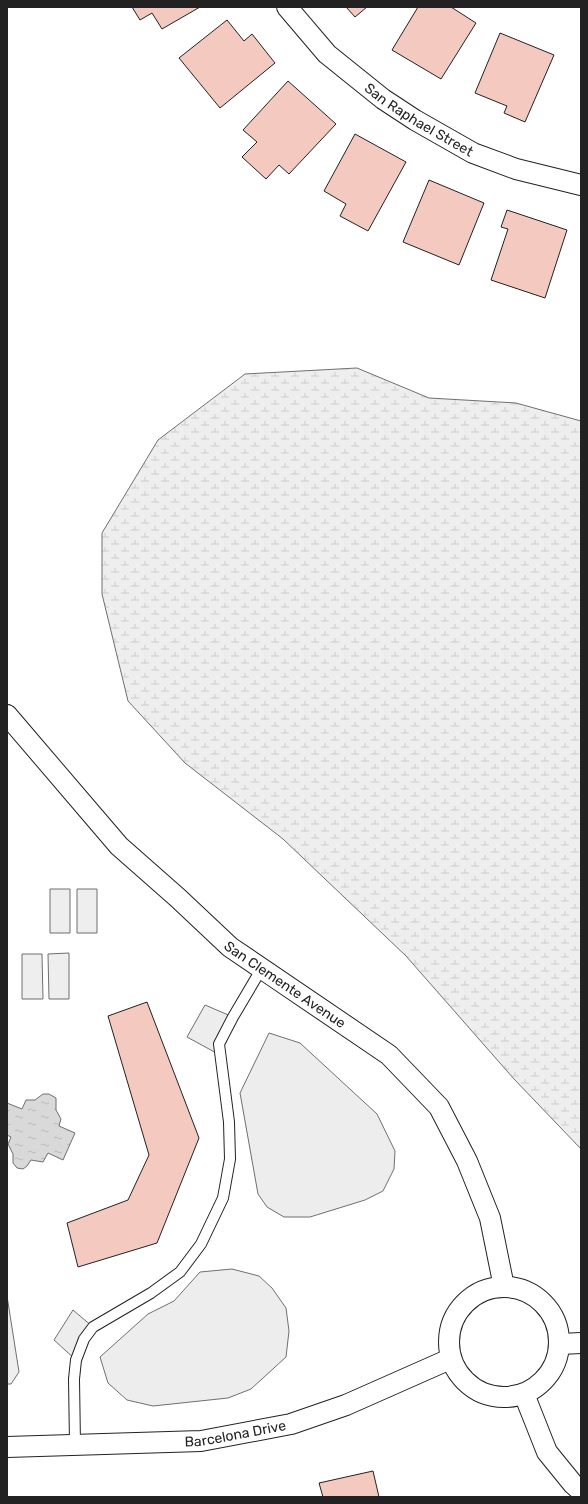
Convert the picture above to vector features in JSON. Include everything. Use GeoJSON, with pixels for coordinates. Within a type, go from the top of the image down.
{"type":"FeatureCollection","features":[{"type":"Feature","properties":{"kind":"street","name":"San Raphael Street"},"geometry":{"type":"LineString","coordinates":[[287,7],[326,54],[383,99],[415,120],[480,155],[516,169],[581,184]]}},
{"type":"Feature","properties":{"kind":"street","name":"San Clemente Avenue"},"geometry":{"type":"LineString","coordinates":[[7,715],[119,846],[230,946],[389,1055],[439,1106],[467,1161],[490,1218],[504,1287]]}},
{"type":"Feature","properties":{"kind":"street"},"geometry":{"type":"LineString","coordinates":[[496,1286],[515,1287],[533,1294],[548,1307],[557,1324],[560,1344],[553,1368],[541,1383],[524,1394],[505,1397],[486,1394],[474,1388],[459,1376],[450,1358],[448,1339],[455,1314],[467,1299],[484,1289],[496,1286]]}},
{"type":"Feature","properties":{"kind":"street"},"geometry":{"type":"LineString","coordinates":[[560,1344],[581,1343]]}},
{"type":"Feature","properties":{"kind":"street","name":"Barcelona Drive"},"geometry":{"type":"LineString","coordinates":[[7,1447],[201,1441],[291,1424],[346,1405],[450,1358]]}},
{"type":"Feature","properties":{"kind":"street"},"geometry":{"type":"LineString","coordinates":[[524,1394],[547,1452],[573,1484],[581,1491]]}},
{"type":"Feature","properties":{"kind":"lane"},"geometry":{"type":"LineString","coordinates":[[75,1444],[74,1379],[76,1360],[84,1339],[93,1328],[151,1293],[180,1272],[201,1244],[223,1198],[230,1159],[229,1122],[219,1044],[262,968]]}},
{"type":"Feature","properties":{"kind":"green space"},"geometry":{"type":"Polygon","coordinates":[[[357,368],[429,398],[516,403],[581,421],[581,1149],[514,1079],[406,956],[283,839],[185,763],[128,701],[102,594],[102,533],[158,440],[245,374],[357,368]]]}},
{"type":"Feature","properties":{"kind":"green space"},"geometry":{"type":"Polygon","coordinates":[[[50,889],[70,889],[70,933],[50,933],[50,889]]]}},
{"type":"Feature","properties":{"kind":"green space"},"geometry":{"type":"Polygon","coordinates":[[[77,889],[97,889],[97,933],[77,933],[77,889]]]}},
{"type":"Feature","properties":{"kind":"green space"},"geometry":{"type":"Polygon","coordinates":[[[69,953],[69,999],[49,999],[48,954],[69,953]]]}},
{"type":"Feature","properties":{"kind":"green space"},"geometry":{"type":"Polygon","coordinates":[[[22,954],[42,954],[43,999],[22,999],[22,954]]]}},
{"type":"Feature","properties":{"kind":"green space"},"geometry":{"type":"Polygon","coordinates":[[[7,1296],[19,1372],[11,1384],[7,1384],[7,1296]]]}},
{"type":"Feature","properties":{"kind":"shaded area"},"geometry":{"type":"Polygon","coordinates":[[[205,1005],[233,1017],[220,1055],[187,1037],[205,1005]]]}},
{"type":"Feature","properties":{"kind":"shaded area"},"geometry":{"type":"Polygon","coordinates":[[[269,1033],[300,1043],[377,1114],[395,1151],[394,1169],[383,1191],[365,1200],[310,1217],[284,1217],[267,1207],[258,1194],[240,1093],[269,1033]]]}},
{"type":"Feature","properties":{"kind":"shaded area"},"geometry":{"type":"Polygon","coordinates":[[[232,1269],[259,1276],[272,1288],[286,1308],[289,1331],[286,1357],[251,1389],[228,1398],[153,1406],[127,1400],[108,1383],[100,1357],[148,1314],[174,1301],[200,1272],[232,1269]]]}},
{"type":"Feature","properties":{"kind":"shaded area"},"geometry":{"type":"Polygon","coordinates":[[[73,1310],[93,1327],[76,1360],[54,1340],[73,1310]]]}},
{"type":"Feature","properties":{"kind":"water"},"geometry":{"type":"Polygon","coordinates":[[[43,1094],[49,1094],[56,1098],[56,1110],[61,1119],[59,1126],[75,1133],[63,1160],[48,1153],[43,1162],[31,1160],[23,1169],[17,1168],[13,1163],[13,1154],[8,1144],[11,1137],[7,1135],[7,1103],[22,1109],[26,1100],[35,1100],[43,1094]]]}},
{"type":"Feature","properties":{"kind":"building"},"geometry":{"type":"Polygon","coordinates":[[[132,7],[200,7],[162,29],[152,13],[140,20],[132,7]]]}},
{"type":"Feature","properties":{"kind":"building"},"geometry":{"type":"Polygon","coordinates":[[[346,7],[367,7],[355,17],[346,7]]]}},
{"type":"Feature","properties":{"kind":"building"},"geometry":{"type":"Polygon","coordinates":[[[418,7],[451,7],[476,23],[441,79],[392,50],[418,7]]]}},
{"type":"Feature","properties":{"kind":"building"},"geometry":{"type":"Polygon","coordinates":[[[227,20],[244,41],[252,34],[275,63],[220,108],[179,58],[227,20]]]}},
{"type":"Feature","properties":{"kind":"building"},"geometry":{"type":"Polygon","coordinates":[[[500,33],[554,55],[525,122],[504,113],[507,106],[475,93],[500,33]]]}},
{"type":"Feature","properties":{"kind":"building"},"geometry":{"type":"Polygon","coordinates":[[[288,81],[336,124],[289,174],[279,165],[266,179],[242,157],[257,142],[243,130],[288,81]]]}},
{"type":"Feature","properties":{"kind":"building"},"geometry":{"type":"Polygon","coordinates":[[[355,134],[406,162],[368,231],[340,216],[346,204],[324,191],[355,134]]]}},
{"type":"Feature","properties":{"kind":"building"},"geometry":{"type":"Polygon","coordinates":[[[429,180],[484,203],[459,265],[403,242],[429,180]]]}},
{"type":"Feature","properties":{"kind":"building"},"geometry":{"type":"Polygon","coordinates":[[[507,210],[567,230],[545,298],[491,280],[508,229],[501,227],[507,210]]]}},
{"type":"Feature","properties":{"kind":"building"},"geometry":{"type":"Polygon","coordinates":[[[147,1002],[199,1138],[157,1243],[78,1267],[67,1223],[128,1200],[149,1155],[108,1016],[147,1002]]]}},
{"type":"Feature","properties":{"kind":"building"},"geometry":{"type":"Polygon","coordinates":[[[373,1471],[379,1497],[323,1497],[319,1483],[373,1471]]]}}]}
